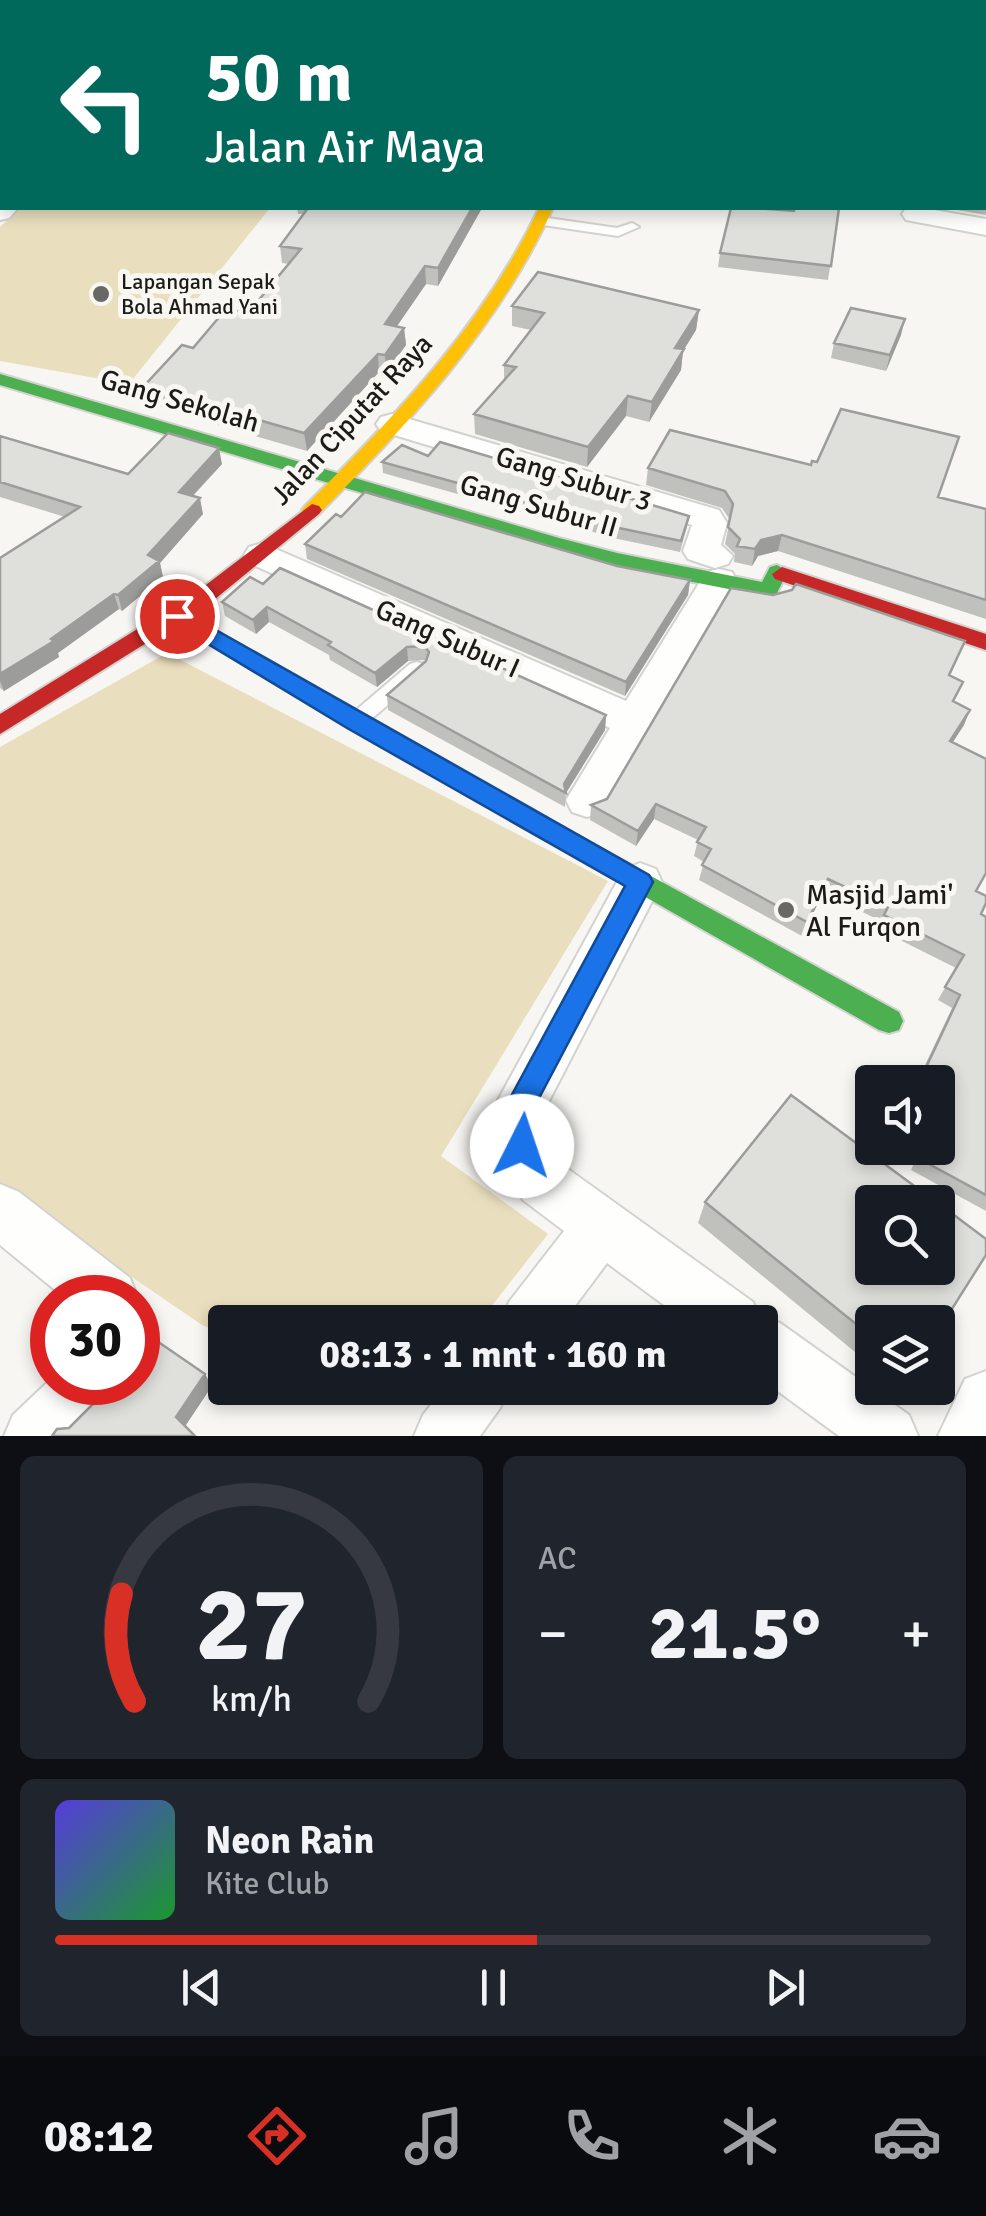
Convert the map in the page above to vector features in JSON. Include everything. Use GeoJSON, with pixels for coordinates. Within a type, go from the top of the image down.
{"type":"FeatureCollection","features":[{"type":"Feature","properties":{"kind":"street","name":"Jalan Ciputat Raya"},"geometry":{"type":"LineString","coordinates":[[0,725],[177,616],[262,555],[344,480],[493,306],[544,214]]}},
{"type":"Feature","properties":{"kind":"street"},"geometry":{"type":"LineString","coordinates":[[915,214],[986,227]]}},
{"type":"Feature","properties":{"kind":"street","name":"Gang Sekolah"},"geometry":{"type":"LineString","coordinates":[[0,378],[344,480]]}},
{"type":"Feature","properties":{"kind":"street","name":"Gang Subur 3"},"geometry":{"type":"LineString","coordinates":[[392,424],[707,518],[710,523],[701,551],[717,568]]}},
{"type":"Feature","properties":{"kind":"street","name":"Gang Subur II"},"geometry":{"type":"LineString","coordinates":[[344,480],[617,560],[717,568],[769,590],[777,572],[986,642]]}},
{"type":"Feature","properties":{"kind":"street","name":"Gang Subur I"},"geometry":{"type":"LineString","coordinates":[[262,555],[634,721]]}},
{"type":"Feature","properties":{"kind":"street"},"geometry":{"type":"LineString","coordinates":[[587,800],[717,568]]}},
{"type":"Feature","properties":{"kind":"street"},"geometry":{"type":"LineString","coordinates":[[177,616],[355,722],[889,1021]]}},
{"type":"Feature","properties":{"kind":"street"},"geometry":{"type":"LineString","coordinates":[[0,703],[39,700]]}},
{"type":"Feature","properties":{"kind":"street"},"geometry":{"type":"LineString","coordinates":[[640,882],[523,1100],[522,1146],[542,1182],[709,1305]]}},
{"type":"Feature","properties":{"kind":"street"},"geometry":{"type":"LineString","coordinates":[[0,1211],[81,1275]]}},
{"type":"Feature","properties":{"kind":"street"},"geometry":{"type":"LineString","coordinates":[[542,1305],[601,1226]]}},
{"type":"Feature","properties":{"kind":"street"},"geometry":{"type":"LineString","coordinates":[[778,1355],[888,1436]]}},
{"type":"Feature","properties":{"kind":"street"},"geometry":{"type":"LineString","coordinates":[[968,1436],[986,1400]]}},
{"type":"Feature","properties":{"kind":"street"},"geometry":{"type":"LineString","coordinates":[[34,1436],[67,1405]]}},
{"type":"Feature","properties":{"kind":"street"},"geometry":{"type":"LineString","coordinates":[[444,1436],[467,1405]]}},
{"type":"Feature","properties":{"kind":"lane"},"geometry":{"type":"LineString","coordinates":[[544,214],[618,232],[632,227]]}},
{"type":"Feature","properties":{"kind":"lane"},"geometry":{"type":"LineString","coordinates":[[355,722],[417,668]]}},
{"type":"Feature","properties":{"kind":"shaded area","name":"Lapangan Sepak Bola Ahmad Yani"},"geometry":{"type":"Polygon","coordinates":[[[18,210],[268,210],[129,384],[0,361],[0,227],[18,210]]]}},
{"type":"Feature","properties":{"kind":"shaded area"},"geometry":{"type":"Polygon","coordinates":[[[167,653],[608,881],[441,1156],[548,1234],[492,1305],[208,1305],[208,1328],[160,1296],[160,1275],[129,1275],[0,1187],[0,747],[167,653]]]}},
{"type":"Feature","properties":{"kind":"building"},"geometry":{"type":"Polygon","coordinates":[[[307,210],[471,210],[438,268],[425,266],[385,324],[404,328],[385,355],[378,354],[304,433],[196,402],[199,399],[144,386],[182,345],[193,348],[226,309],[248,313],[301,249],[280,246],[307,210]]]}},
{"type":"Feature","properties":{"kind":"building"},"geometry":{"type":"Polygon","coordinates":[[[731,210],[839,210],[831,266],[720,253],[731,210]]]}},
{"type":"Feature","properties":{"kind":"building"},"geometry":{"type":"Polygon","coordinates":[[[538,272],[699,310],[675,348],[684,349],[652,402],[628,396],[588,447],[474,414],[516,367],[504,365],[544,313],[512,306],[538,272]]]}},
{"type":"Feature","properties":{"kind":"building"},"geometry":{"type":"Polygon","coordinates":[[[851,308],[905,319],[890,355],[834,343],[851,308]]]}},
{"type":"Feature","properties":{"kind":"building"},"geometry":{"type":"Polygon","coordinates":[[[841,409],[959,437],[938,497],[986,509],[986,600],[782,535],[761,540],[755,549],[737,546],[740,539],[728,527],[733,504],[725,491],[648,468],[670,430],[811,465],[812,461],[817,462],[841,409]]]}},
{"type":"Feature","properties":{"kind":"building"},"geometry":{"type":"Polygon","coordinates":[[[168,433],[219,448],[179,492],[200,498],[148,555],[159,561],[118,595],[114,594],[51,639],[54,641],[0,674],[0,558],[80,507],[0,482],[0,436],[128,474],[168,433]]]}},
{"type":"Feature","properties":{"kind":"building"},"geometry":{"type":"Polygon","coordinates":[[[440,442],[689,516],[681,541],[619,528],[382,462],[402,445],[428,456],[440,442]]]}},
{"type":"Feature","properties":{"kind":"building"},"geometry":{"type":"Polygon","coordinates":[[[365,492],[617,566],[690,580],[626,682],[305,544],[336,514],[341,517],[365,492]]]}},
{"type":"Feature","properties":{"kind":"building"},"geometry":{"type":"Polygon","coordinates":[[[280,568],[606,715],[564,784],[566,793],[387,695],[426,661],[429,652],[424,646],[407,647],[375,673],[328,645],[331,642],[267,607],[253,620],[222,602],[250,577],[263,584],[280,568]]]}},
{"type":"Feature","properties":{"kind":"building"},"geometry":{"type":"Polygon","coordinates":[[[796,584],[965,641],[949,675],[963,682],[953,701],[970,710],[950,741],[986,759],[986,873],[976,891],[986,896],[981,914],[986,917],[986,1195],[931,1165],[955,1165],[955,1065],[927,1065],[960,995],[945,987],[964,955],[884,915],[888,907],[828,879],[807,922],[702,865],[711,849],[697,842],[706,827],[656,804],[638,831],[591,805],[607,799],[731,588],[773,595],[792,590],[796,584]]]}},
{"type":"Feature","properties":{"kind":"building"},"geometry":{"type":"Polygon","coordinates":[[[791,1095],[855,1142],[855,1165],[886,1165],[913,1185],[855,1185],[855,1285],[955,1285],[955,1216],[986,1239],[986,1255],[954,1305],[855,1305],[855,1323],[705,1202],[791,1095]]]}},
{"type":"Feature","properties":{"kind":"building"},"geometry":{"type":"Polygon","coordinates":[[[160,1343],[205,1374],[176,1417],[195,1436],[52,1436],[57,1429],[69,1428],[92,1405],[160,1405],[160,1343]]]}},
{"type":"Feature","properties":{"kind":"traffic: fast"},"geometry":{"type":"LineString","coordinates":[[0,379],[617,560],[769,590],[777,572],[782,574]]}},
{"type":"Feature","properties":{"kind":"traffic: fast"},"geometry":{"type":"LineString","coordinates":[[527,818],[889,1021]]}},
{"type":"Feature","properties":{"kind":"traffic: slow"},"geometry":{"type":"LineString","coordinates":[[312,510],[377,444],[475,329],[527,248],[545,210]]}},
{"type":"Feature","properties":{"kind":"traffic: slow"},"geometry":{"type":"LineString","coordinates":[[177,616],[527,818]]}},
{"type":"Feature","properties":{"kind":"traffic: jam"},"geometry":{"type":"LineString","coordinates":[[0,725],[201,599],[277,542],[312,510]]}},
{"type":"Feature","properties":{"kind":"traffic: jam"},"geometry":{"type":"LineString","coordinates":[[782,574],[986,642]]}},
{"type":"Feature","properties":{"kind":"place","name":"Lapangan Sepak Bola Ahmad Yani"},"geometry":{"type":"Point","coordinates":[101,294]}},
{"type":"Feature","properties":{"kind":"place","name":"Masjid Jami' Al Furqon"},"geometry":{"type":"Point","coordinates":[786,910]}},
{"type":"Feature","properties":{"kind":"route"},"geometry":{"type":"LineString","coordinates":[[177,616],[355,722],[640,882],[523,1100],[522,1146]]}}]}
